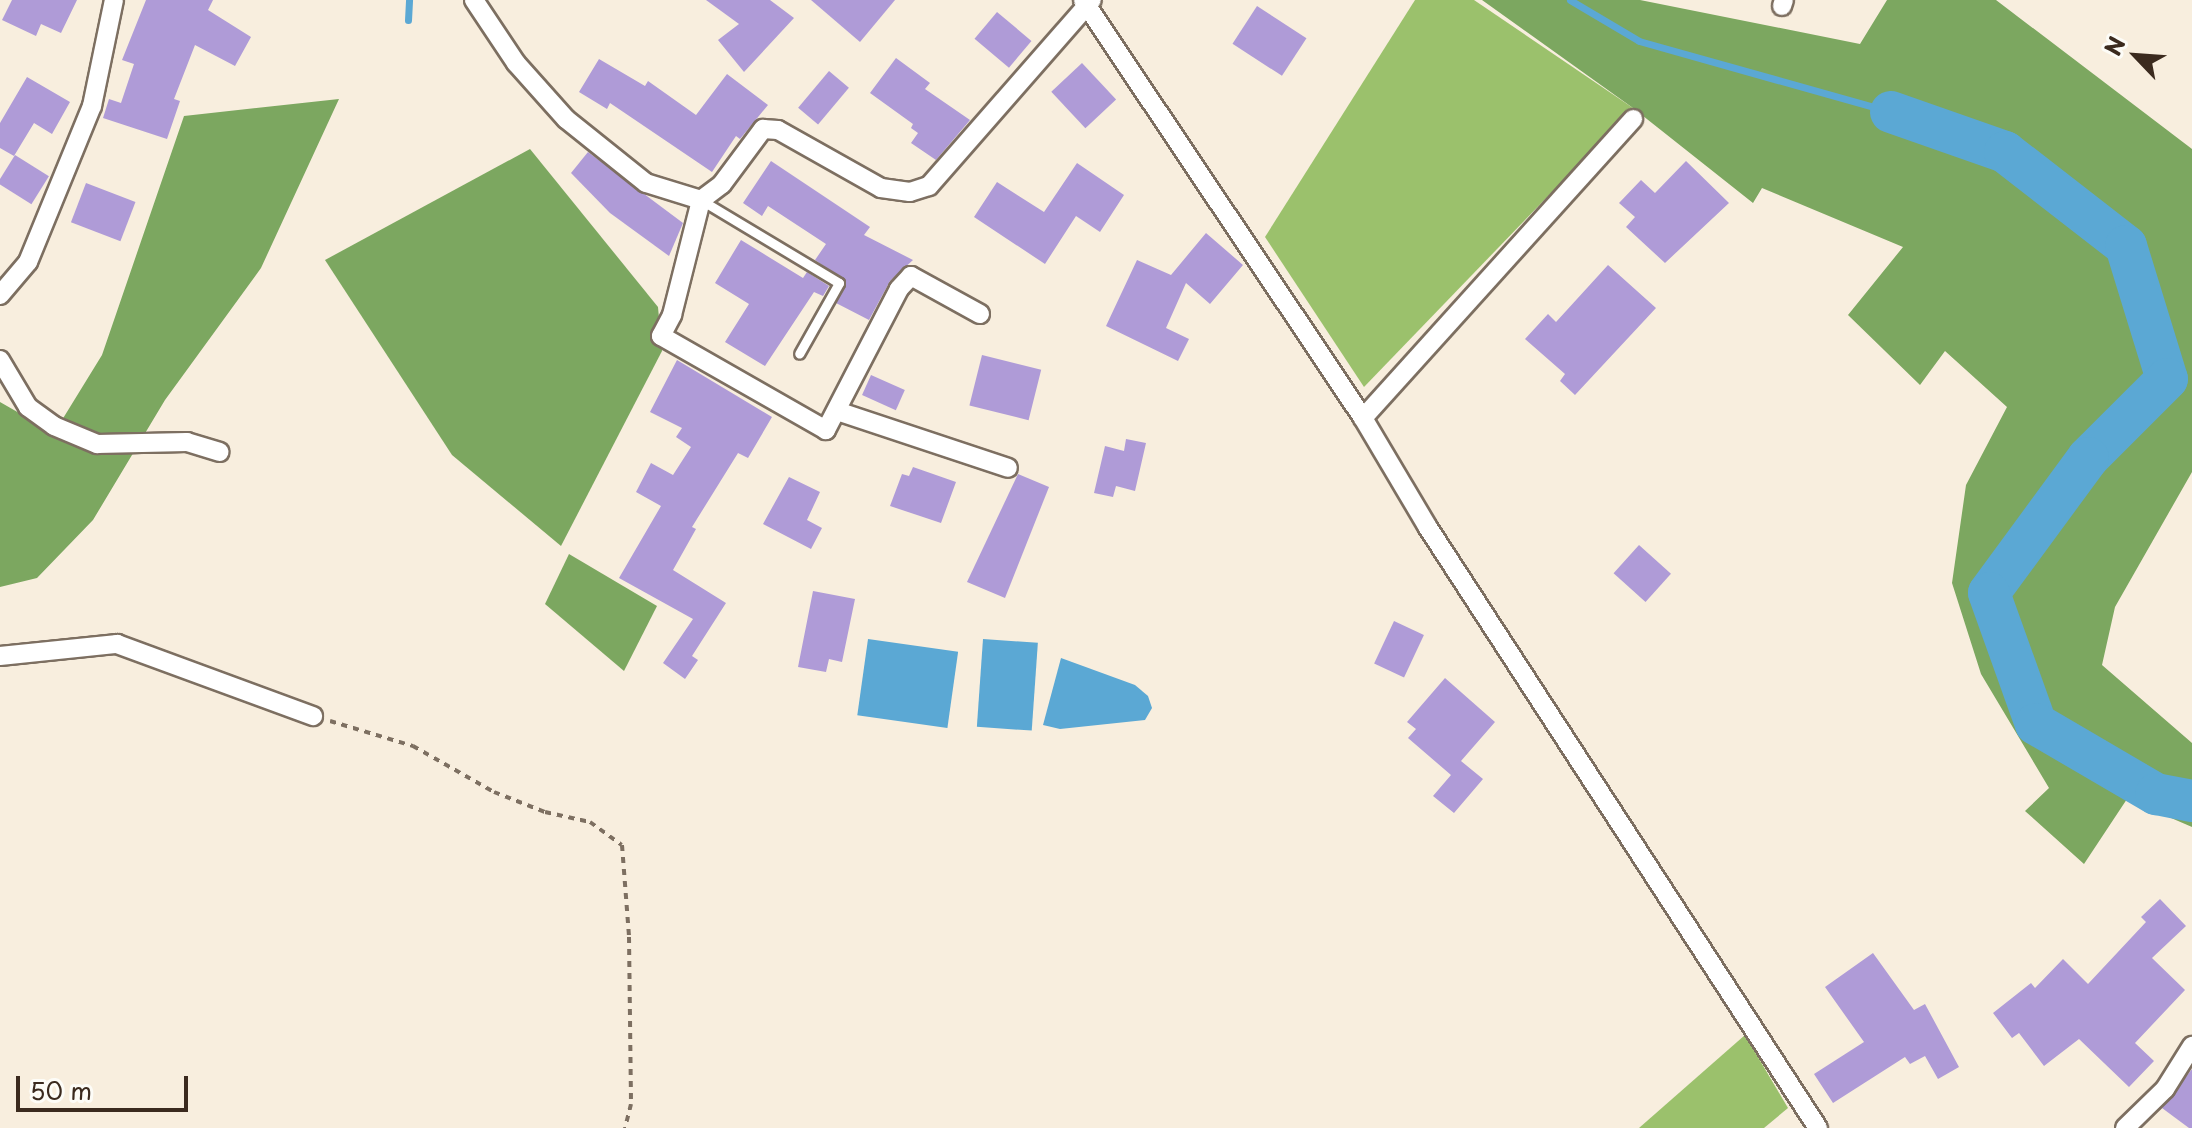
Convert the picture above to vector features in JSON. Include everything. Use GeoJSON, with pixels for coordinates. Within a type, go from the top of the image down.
{"type":"FeatureCollection","features":[{"type":"Feature","properties":{"kind":"street"},"geometry":{"type":"LineString","coordinates":[[0,295],[28,262],[92,106],[114,0]]}},
{"type":"Feature","properties":{"kind":"street"},"geometry":{"type":"LineString","coordinates":[[474,0],[516,63],[566,119],[646,183],[701,200]]}},
{"type":"Feature","properties":{"kind":"street"},"geometry":{"type":"LineString","coordinates":[[980,314],[911,276],[899,289],[826,430],[661,336],[672,315],[701,200],[722,184],[763,129],[778,130],[881,188],[910,192],[929,186],[1087,2],[1363,418],[1427,526],[1818,1128]]}},
{"type":"Feature","properties":{"kind":"street"},"geometry":{"type":"LineString","coordinates":[[1363,418],[1633,119]]}},
{"type":"Feature","properties":{"kind":"street"},"geometry":{"type":"LineString","coordinates":[[0,360],[28,407],[68,432],[97,444],[187,442],[219,452]]}},
{"type":"Feature","properties":{"kind":"street"},"geometry":{"type":"LineString","coordinates":[[837,411],[1008,468]]}},
{"type":"Feature","properties":{"kind":"street"},"geometry":{"type":"LineString","coordinates":[[0,656],[117,644],[313,716]]}},
{"type":"Feature","properties":{"kind":"street"},"geometry":{"type":"LineString","coordinates":[[2125,1128],[2165,1089],[2192,1046]]}},
{"type":"Feature","properties":{"kind":"lane"},"geometry":{"type":"LineString","coordinates":[[701,200],[839,283],[799,354]]}},
{"type":"Feature","properties":{"kind":"path"},"geometry":{"type":"LineString","coordinates":[[313,716],[413,746],[494,792],[545,812],[590,822],[622,845],[628,869],[631,1104],[625,1128]]}},
{"type":"Feature","properties":{"kind":"green space"},"geometry":{"type":"Polygon","coordinates":[[[1415,0],[1474,0],[1633,108],[1364,387],[1265,237],[1415,0]]]}},
{"type":"Feature","properties":{"kind":"green space"},"geometry":{"type":"Polygon","coordinates":[[[1482,0],[1640,0],[1860,44],[1887,0],[1996,0],[2192,149],[2192,472],[2115,607],[2102,665],[2192,743],[2192,827],[2127,799],[2084,864],[2025,811],[2049,788],[1981,674],[1952,583],[1966,485],[2007,407],[1945,351],[1920,385],[1848,315],[1903,247],[1762,188],[1753,203],[1633,108],[1482,0]]]}},
{"type":"Feature","properties":{"kind":"green space"},"geometry":{"type":"Polygon","coordinates":[[[339,99],[261,268],[165,400],[93,520],[37,578],[0,587],[0,402],[54,433],[102,355],[184,116],[339,99]]]}},
{"type":"Feature","properties":{"kind":"green space"},"geometry":{"type":"Polygon","coordinates":[[[530,149],[658,307],[662,351],[561,546],[452,455],[325,260],[530,149]]]}},
{"type":"Feature","properties":{"kind":"green space"},"geometry":{"type":"Polygon","coordinates":[[[569,554],[657,606],[624,671],[545,604],[569,554]]]}},
{"type":"Feature","properties":{"kind":"green space"},"geometry":{"type":"Polygon","coordinates":[[[1745,1035],[1788,1108],[1764,1128],[1639,1128],[1745,1035]]]}},
{"type":"Feature","properties":{"kind":"water"},"geometry":{"type":"Polygon","coordinates":[[[868,639],[958,652],[947,728],[857,715],[868,639]]]}},
{"type":"Feature","properties":{"kind":"water"},"geometry":{"type":"Polygon","coordinates":[[[983,639],[1038,643],[1032,731],[977,727],[983,639]]]}},
{"type":"Feature","properties":{"kind":"water"},"geometry":{"type":"Polygon","coordinates":[[[1061,658],[1135,685],[1148,696],[1152,708],[1145,720],[1060,729],[1043,725],[1061,658]]]}},
{"type":"Feature","properties":{"kind":"building"},"geometry":{"type":"Polygon","coordinates":[[[12,0],[77,0],[61,33],[41,24],[36,36],[2,20],[12,0]]]}},
{"type":"Feature","properties":{"kind":"building"},"geometry":{"type":"Polygon","coordinates":[[[146,0],[213,0],[208,10],[251,37],[235,66],[195,45],[174,99],[180,101],[167,139],[103,118],[109,99],[121,103],[134,64],[122,60],[146,0]]]}},
{"type":"Feature","properties":{"kind":"building"},"geometry":{"type":"Polygon","coordinates":[[[706,0],[770,0],[794,18],[744,72],[718,40],[739,24],[706,0]]]}},
{"type":"Feature","properties":{"kind":"building"},"geometry":{"type":"Polygon","coordinates":[[[811,0],[895,0],[860,42],[811,0]]]}},
{"type":"Feature","properties":{"kind":"building"},"geometry":{"type":"Polygon","coordinates":[[[1257,6],[1306,38],[1282,76],[1232,44],[1257,6]]]}},
{"type":"Feature","properties":{"kind":"building"},"geometry":{"type":"Polygon","coordinates":[[[997,12],[1031,41],[1009,68],[975,39],[997,12]]]}},
{"type":"Feature","properties":{"kind":"building"},"geometry":{"type":"Polygon","coordinates":[[[896,58],[930,83],[925,89],[970,120],[936,160],[911,143],[918,133],[911,128],[913,124],[870,93],[896,58]]]}},
{"type":"Feature","properties":{"kind":"building"},"geometry":{"type":"Polygon","coordinates":[[[599,59],[645,86],[648,81],[696,115],[727,74],[768,105],[740,139],[736,136],[712,172],[610,103],[607,109],[579,92],[599,59]]]}},
{"type":"Feature","properties":{"kind":"building"},"geometry":{"type":"Polygon","coordinates":[[[1082,63],[1116,100],[1085,128],[1051,92],[1082,63]]]}},
{"type":"Feature","properties":{"kind":"building"},"geometry":{"type":"Polygon","coordinates":[[[829,71],[849,88],[818,124],[798,108],[829,71]]]}},
{"type":"Feature","properties":{"kind":"building"},"geometry":{"type":"Polygon","coordinates":[[[27,77],[70,102],[52,134],[34,123],[14,156],[0,148],[0,123],[27,77]]]}},
{"type":"Feature","properties":{"kind":"building"},"geometry":{"type":"Polygon","coordinates":[[[588,152],[683,223],[669,256],[610,213],[571,173],[588,152]]]}},
{"type":"Feature","properties":{"kind":"building"},"geometry":{"type":"Polygon","coordinates":[[[15,155],[49,176],[31,204],[0,185],[0,179],[15,155]]]}},
{"type":"Feature","properties":{"kind":"building"},"geometry":{"type":"Polygon","coordinates":[[[771,161],[870,227],[864,235],[913,260],[890,281],[869,320],[836,303],[846,282],[815,260],[826,244],[768,206],[762,216],[743,203],[771,161]]]}},
{"type":"Feature","properties":{"kind":"building"},"geometry":{"type":"Polygon","coordinates":[[[1686,161],[1729,203],[1665,263],[1626,227],[1635,217],[1619,203],[1641,180],[1655,193],[1686,161]]]}},
{"type":"Feature","properties":{"kind":"building"},"geometry":{"type":"Polygon","coordinates":[[[1077,163],[1124,195],[1100,232],[1076,216],[1045,264],[974,217],[997,182],[1044,212],[1077,163]]]}},
{"type":"Feature","properties":{"kind":"building"},"geometry":{"type":"Polygon","coordinates":[[[86,183],[135,202],[120,241],[71,222],[86,183]]]}},
{"type":"Feature","properties":{"kind":"building"},"geometry":{"type":"Polygon","coordinates":[[[1206,233],[1243,265],[1210,304],[1186,283],[1166,328],[1189,339],[1178,361],[1106,326],[1137,260],[1171,275],[1206,233]]]}},
{"type":"Feature","properties":{"kind":"building"},"geometry":{"type":"Polygon","coordinates":[[[741,240],[803,278],[807,272],[829,286],[823,296],[814,292],[765,366],[725,342],[749,304],[715,283],[741,240]]]}},
{"type":"Feature","properties":{"kind":"building"},"geometry":{"type":"Polygon","coordinates":[[[1608,265],[1656,308],[1575,395],[1560,381],[1565,374],[1525,339],[1548,314],[1556,322],[1608,265]]]}},
{"type":"Feature","properties":{"kind":"building"},"geometry":{"type":"Polygon","coordinates":[[[982,355],[1041,370],[1029,420],[969,405],[982,355]]]}},
{"type":"Feature","properties":{"kind":"building"},"geometry":{"type":"Polygon","coordinates":[[[677,360],[772,417],[748,458],[738,453],[692,527],[696,529],[673,570],[726,603],[692,656],[698,660],[685,679],[663,663],[693,619],[619,578],[661,506],[636,492],[651,463],[673,475],[691,447],[676,437],[682,428],[650,412],[677,360]]]}},
{"type":"Feature","properties":{"kind":"building"},"geometry":{"type":"Polygon","coordinates":[[[871,375],[905,390],[896,410],[862,395],[871,375]]]}},
{"type":"Feature","properties":{"kind":"building"},"geometry":{"type":"Polygon","coordinates":[[[1126,439],[1146,443],[1135,491],[1116,486],[1113,497],[1094,493],[1105,446],[1124,451],[1126,439]]]}},
{"type":"Feature","properties":{"kind":"building"},"geometry":{"type":"Polygon","coordinates":[[[913,467],[956,482],[941,523],[890,506],[902,474],[909,476],[913,467]]]}},
{"type":"Feature","properties":{"kind":"building"},"geometry":{"type":"Polygon","coordinates":[[[1018,474],[1049,487],[1005,598],[967,582],[1018,474]]]}},
{"type":"Feature","properties":{"kind":"building"},"geometry":{"type":"Polygon","coordinates":[[[789,477],[820,492],[807,520],[822,528],[811,549],[763,524],[789,477]]]}},
{"type":"Feature","properties":{"kind":"building"},"geometry":{"type":"Polygon","coordinates":[[[1639,545],[1671,574],[1646,602],[1614,573],[1639,545]]]}},
{"type":"Feature","properties":{"kind":"building"},"geometry":{"type":"Polygon","coordinates":[[[813,591],[855,599],[842,662],[829,659],[826,672],[798,667],[813,591]]]}},
{"type":"Feature","properties":{"kind":"building"},"geometry":{"type":"Polygon","coordinates":[[[1394,621],[1424,635],[1404,678],[1374,664],[1394,621]]]}},
{"type":"Feature","properties":{"kind":"building"},"geometry":{"type":"Polygon","coordinates":[[[1445,678],[1495,722],[1461,761],[1483,779],[1454,813],[1433,796],[1451,775],[1408,738],[1416,729],[1407,722],[1445,678]]]}},
{"type":"Feature","properties":{"kind":"building"},"geometry":{"type":"Polygon","coordinates":[[[2160,899],[2186,926],[2152,958],[2185,990],[2135,1043],[2154,1061],[2129,1087],[2079,1039],[2044,1066],[2019,1033],[2012,1038],[1993,1013],[2031,983],[2035,988],[2063,959],[2088,984],[2146,922],[2141,917],[2160,899]]]}},
{"type":"Feature","properties":{"kind":"building"},"geometry":{"type":"Polygon","coordinates":[[[1873,953],[1914,1010],[1925,1004],[1959,1067],[1938,1079],[1925,1056],[1910,1064],[1905,1057],[1833,1103],[1814,1074],[1864,1042],[1825,987],[1873,953]]]}},
{"type":"Feature","properties":{"kind":"building"},"geometry":{"type":"Polygon","coordinates":[[[2192,1069],[2192,1128],[2189,1128],[2162,1108],[2192,1069]]]}},
{"type":"Feature","properties":{"kind":"waterway"},"geometry":{"type":"LineString","coordinates":[[408,20],[409,0]]}},
{"type":"Feature","properties":{"kind":"waterway"},"geometry":{"type":"LineString","coordinates":[[1570,0],[1639,41],[1891,112]]}},
{"type":"Feature","properties":{"kind":"waterway"},"geometry":{"type":"LineString","coordinates":[[1891,112],[2005,152],[2126,246],[2167,379],[2088,458],[1989,593],[2036,724],[2156,794],[2192,801]]}}]}
